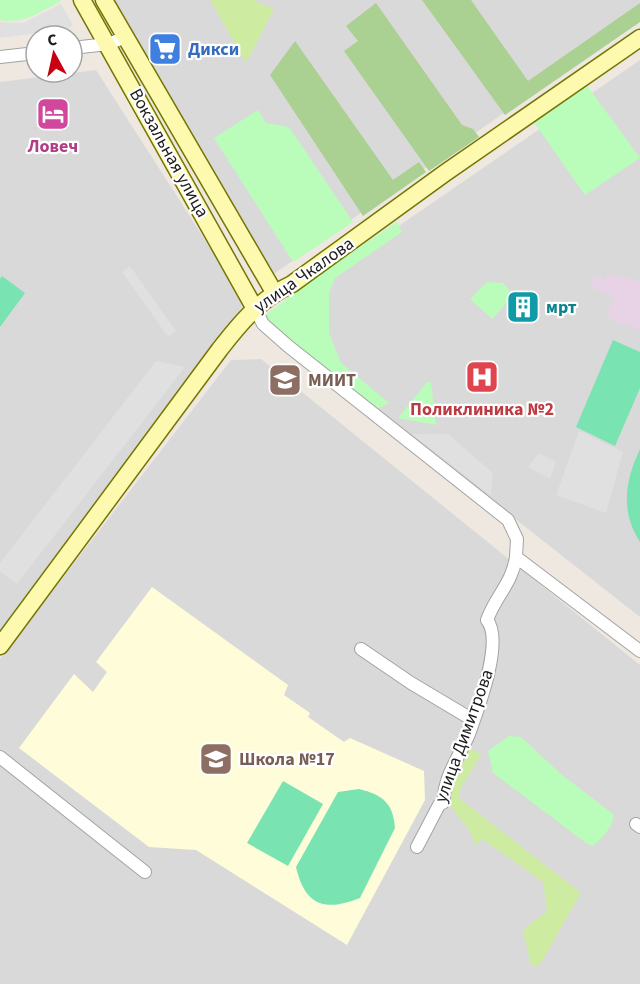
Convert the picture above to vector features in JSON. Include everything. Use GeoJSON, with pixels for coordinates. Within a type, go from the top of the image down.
{"type":"FeatureCollection","features":[{"type":"Feature","properties":{"kind":"street","name":"Вокзальная улица"},"geometry":{"type":"LineString","coordinates":[[82,0],[254,307]]}},
{"type":"Feature","properties":{"kind":"street","name":"Вокзальная улица"},"geometry":{"type":"LineString","coordinates":[[104,0],[274,292]]}},
{"type":"Feature","properties":{"kind":"street"},"geometry":{"type":"LineString","coordinates":[[84,47],[108,44],[126,37]]}},
{"type":"Feature","properties":{"kind":"street","name":"улица Чкалова"},"geometry":{"type":"LineString","coordinates":[[0,646],[219,349],[254,307],[274,292],[292,284],[465,159],[640,38]]}},
{"type":"Feature","properties":{"kind":"street"},"geometry":{"type":"LineString","coordinates":[[0,57],[24,54]]}},
{"type":"Feature","properties":{"kind":"street"},"geometry":{"type":"LineString","coordinates":[[254,307],[263,324],[288,346],[508,520],[518,539],[516,557],[640,651]]}},
{"type":"Feature","properties":{"kind":"street","name":"улица Димитрова"},"geometry":{"type":"LineString","coordinates":[[417,848],[439,805],[444,802],[446,782],[473,720],[494,653],[494,628],[487,620],[495,599],[512,579],[516,557]]}},
{"type":"Feature","properties":{"kind":"street"},"geometry":{"type":"LineString","coordinates":[[361,649],[411,683],[473,720]]}},
{"type":"Feature","properties":{"kind":"street"},"geometry":{"type":"LineString","coordinates":[[0,757],[145,872]]}},
{"type":"Feature","properties":{"kind":"shaded area"},"geometry":{"type":"Polygon","coordinates":[[[110,0],[640,0],[640,18],[268,278],[110,0]]]}},
{"type":"Feature","properties":{"kind":"shaded area"},"geometry":{"type":"Polygon","coordinates":[[[61,4],[72,24],[24,24],[24,35],[0,38],[0,22],[23,23],[61,4]]]}},
{"type":"Feature","properties":{"kind":"shaded area"},"geometry":{"type":"Polygon","coordinates":[[[640,60],[640,617],[262,320],[640,60]]]}},
{"type":"Feature","properties":{"kind":"shaded area"},"geometry":{"type":"Polygon","coordinates":[[[96,70],[237,290],[242,306],[237,317],[0,630],[0,82],[24,79],[24,84],[84,84],[84,72],[96,70]]]}},
{"type":"Feature","properties":{"kind":"shaded area"},"geometry":{"type":"Polygon","coordinates":[[[130,266],[176,331],[168,337],[122,272],[130,266]]]}},
{"type":"Feature","properties":{"kind":"shaded area"},"geometry":{"type":"Polygon","coordinates":[[[608,274],[640,281],[640,330],[614,321],[606,315],[615,297],[590,287],[594,276],[605,280],[608,274]]]}},
{"type":"Feature","properties":{"kind":"shaded area"},"geometry":{"type":"Polygon","coordinates":[[[261,359],[640,665],[640,984],[0,984],[0,659],[231,360],[261,359]]]}},
{"type":"Feature","properties":{"kind":"shaded area"},"geometry":{"type":"Polygon","coordinates":[[[156,361],[185,367],[17,584],[0,571],[0,563],[156,361]]]}},
{"type":"Feature","properties":{"kind":"shaded area"},"geometry":{"type":"Polygon","coordinates":[[[579,431],[623,452],[606,513],[556,495],[579,431]]]}},
{"type":"Feature","properties":{"kind":"shaded area"},"geometry":{"type":"Polygon","coordinates":[[[412,434],[448,434],[493,473],[491,496],[412,434]]]}},
{"type":"Feature","properties":{"kind":"shaded area"},"geometry":{"type":"Polygon","coordinates":[[[539,453],[556,462],[550,479],[528,467],[539,453]]]}},
{"type":"Feature","properties":{"kind":"shaded area","name":"Школа №17"},"geometry":{"type":"Polygon","coordinates":[[[152,587],[288,685],[284,695],[310,713],[308,717],[344,742],[350,738],[424,771],[425,800],[347,945],[196,850],[149,847],[19,748],[74,674],[93,692],[107,672],[96,662],[152,587]]]}},
{"type":"Feature","properties":{"kind":"green space"},"geometry":{"type":"Polygon","coordinates":[[[0,0],[61,1],[32,16],[8,21],[0,20],[0,0]]]}},
{"type":"Feature","properties":{"kind":"green space"},"geometry":{"type":"Polygon","coordinates":[[[210,0],[253,0],[274,9],[246,63],[210,0]]]}},
{"type":"Feature","properties":{"kind":"green space"},"geometry":{"type":"Polygon","coordinates":[[[422,0],[471,0],[528,81],[640,3],[640,22],[505,115],[422,0]]]}},
{"type":"Feature","properties":{"kind":"green space"},"geometry":{"type":"Polygon","coordinates":[[[376,3],[462,125],[473,129],[479,137],[429,171],[344,51],[358,41],[346,26],[376,3]]]}},
{"type":"Feature","properties":{"kind":"green space"},"geometry":{"type":"Polygon","coordinates":[[[295,41],[393,180],[419,162],[426,172],[363,216],[270,75],[295,41]]]}},
{"type":"Feature","properties":{"kind":"green space"},"geometry":{"type":"Polygon","coordinates":[[[586,84],[640,158],[585,195],[533,121],[586,84]]]}},
{"type":"Feature","properties":{"kind":"green space"},"geometry":{"type":"Polygon","coordinates":[[[258,110],[266,123],[289,127],[353,222],[293,262],[214,138],[258,110]]]}},
{"type":"Feature","properties":{"kind":"green space"},"geometry":{"type":"Polygon","coordinates":[[[397,222],[402,232],[335,278],[329,293],[329,333],[341,363],[389,403],[375,410],[271,330],[264,316],[318,275],[397,222]]]}},
{"type":"Feature","properties":{"kind":"green space"},"geometry":{"type":"Polygon","coordinates":[[[2,276],[25,293],[0,327],[0,279],[2,276]]]}},
{"type":"Feature","properties":{"kind":"green space"},"geometry":{"type":"Polygon","coordinates":[[[487,282],[503,283],[514,295],[492,319],[470,299],[487,282]]]}},
{"type":"Feature","properties":{"kind":"green space"},"geometry":{"type":"Polygon","coordinates":[[[613,340],[640,352],[640,388],[615,446],[576,427],[613,340]]]}},
{"type":"Feature","properties":{"kind":"green space"},"geometry":{"type":"Polygon","coordinates":[[[428,381],[431,383],[436,425],[398,418],[428,381]]]}},
{"type":"Feature","properties":{"kind":"green space"},"geometry":{"type":"Polygon","coordinates":[[[640,449],[640,542],[629,519],[627,496],[631,473],[640,449]]]}},
{"type":"Feature","properties":{"kind":"green space"},"geometry":{"type":"Polygon","coordinates":[[[509,736],[521,737],[561,774],[613,814],[610,827],[593,846],[493,773],[488,751],[509,736]]]}},
{"type":"Feature","properties":{"kind":"green space"},"geometry":{"type":"Polygon","coordinates":[[[466,744],[481,755],[459,791],[460,799],[581,893],[539,966],[531,965],[523,930],[547,911],[543,882],[482,839],[475,846],[470,832],[448,800],[449,782],[466,744]]]}},
{"type":"Feature","properties":{"kind":"green space"},"geometry":{"type":"Polygon","coordinates":[[[283,781],[323,804],[288,866],[247,843],[283,781]]]}},
{"type":"Feature","properties":{"kind":"green space"},"geometry":{"type":"Polygon","coordinates":[[[359,789],[385,801],[392,812],[395,828],[360,898],[336,905],[327,905],[311,898],[300,880],[296,867],[338,792],[359,789]]]}},
{"type":"Feature","properties":{"kind":"place","name":"Дикси"},"geometry":{"type":"Point","coordinates":[165,49]}},
{"type":"Feature","properties":{"kind":"place","name":"Ловеч"},"geometry":{"type":"Point","coordinates":[53,114]}},
{"type":"Feature","properties":{"kind":"place","name":"мрт"},"geometry":{"type":"Point","coordinates":[523,307]}},
{"type":"Feature","properties":{"kind":"place","name":"Поликлиника №2"},"geometry":{"type":"Point","coordinates":[482,377]}},
{"type":"Feature","properties":{"kind":"place","name":"МИИТ"},"geometry":{"type":"Point","coordinates":[285,380]}},
{"type":"Feature","properties":{"kind":"place","name":"Школа №17"},"geometry":{"type":"Point","coordinates":[216,759]}}]}
